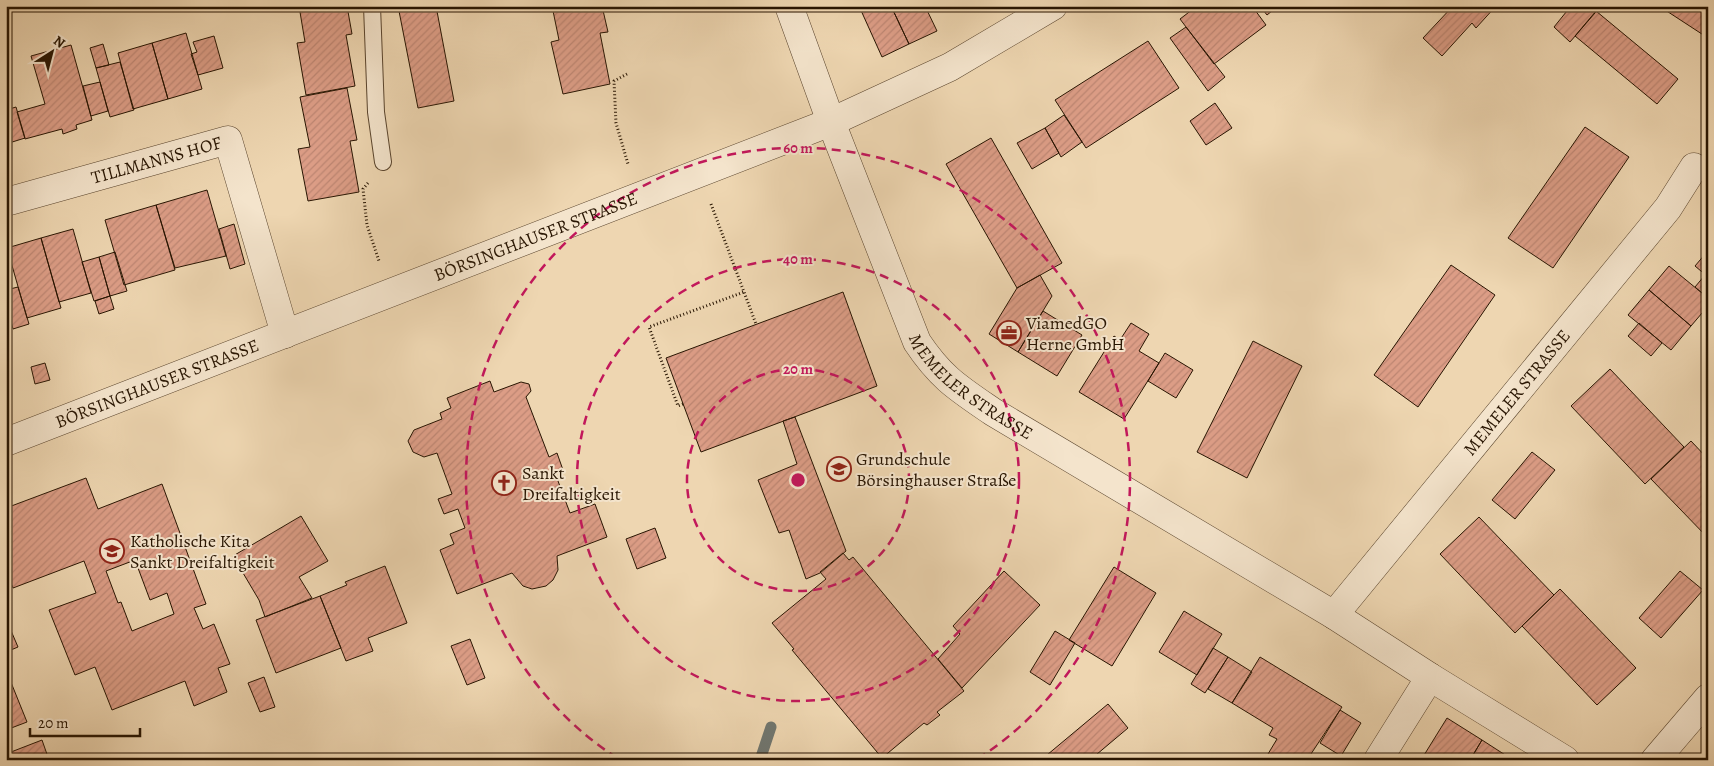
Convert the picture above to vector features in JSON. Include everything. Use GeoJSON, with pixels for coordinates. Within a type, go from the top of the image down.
{"type":"FeatureCollection","features":[{"type":"Feature","properties":{"kind":"street","name":"MEMELER STRASSE"},"geometry":{"type":"LineString","coordinates":[[789,6],[831,122],[917,342],[933,366],[946,380],[993,412],[1334,615],[1430,678],[1565,760]]}},
{"type":"Feature","properties":{"kind":"street","name":"BÖRSINGHAUSER STRASSE"},"geometry":{"type":"LineString","coordinates":[[6,442],[831,122],[950,67],[1053,6]]}},
{"type":"Feature","properties":{"kind":"street","name":"TILLMANNS HOF"},"geometry":{"type":"LineString","coordinates":[[6,202],[228,140],[285,334]]}},
{"type":"Feature","properties":{"kind":"street","name":"MEMELER STRASSE"},"geometry":{"type":"LineString","coordinates":[[1334,615],[1668,208],[1694,167]]}},
{"type":"Feature","properties":{"kind":"street"},"geometry":{"type":"LineString","coordinates":[[1378,760],[1430,678]]}},
{"type":"Feature","properties":{"kind":"street"},"geometry":{"type":"LineString","coordinates":[[1655,760],[1708,698]]}},
{"type":"Feature","properties":{"kind":"lane"},"geometry":{"type":"LineString","coordinates":[[372,6],[376,112],[383,162]]}},
{"type":"Feature","properties":{"kind":"path"},"geometry":{"type":"LineString","coordinates":[[627,74],[614,81],[616,123],[638,197]]}},
{"type":"Feature","properties":{"kind":"path"},"geometry":{"type":"LineString","coordinates":[[383,162],[363,189],[367,224],[389,295]]}},
{"type":"Feature","properties":{"kind":"path"},"geometry":{"type":"LineString","coordinates":[[714,212],[756,324]]}},
{"type":"Feature","properties":{"kind":"path"},"geometry":{"type":"LineString","coordinates":[[683,404],[678,406],[649,327],[744,292]]}},
{"type":"Feature","properties":{"kind":"building"},"geometry":{"type":"Polygon","coordinates":[[[299,6],[347,6],[352,34],[346,35],[355,86],[306,95],[297,43],[305,42],[299,6]]]}},
{"type":"Feature","properties":{"kind":"building"},"geometry":{"type":"Polygon","coordinates":[[[398,6],[436,6],[454,101],[418,108],[398,6]]]}},
{"type":"Feature","properties":{"kind":"building"},"geometry":{"type":"Polygon","coordinates":[[[552,6],[602,6],[608,32],[600,33],[610,84],[563,94],[551,42],[559,40],[552,6]]]}},
{"type":"Feature","properties":{"kind":"building"},"geometry":{"type":"Polygon","coordinates":[[[859,6],[891,6],[909,44],[882,57],[859,6]]]}},
{"type":"Feature","properties":{"kind":"building"},"geometry":{"type":"Polygon","coordinates":[[[891,6],[925,6],[937,31],[909,44],[891,6]]]}},
{"type":"Feature","properties":{"kind":"building"},"geometry":{"type":"Polygon","coordinates":[[[1197,6],[1252,6],[1266,25],[1214,64],[1180,19],[1197,6]]]}},
{"type":"Feature","properties":{"kind":"building"},"geometry":{"type":"Polygon","coordinates":[[[1260,6],[1278,6],[1267,15],[1260,6]]]}},
{"type":"Feature","properties":{"kind":"building"},"geometry":{"type":"Polygon","coordinates":[[[1453,6],[1496,6],[1476,28],[1472,23],[1442,56],[1423,38],[1453,6]]]}},
{"type":"Feature","properties":{"kind":"building"},"geometry":{"type":"Polygon","coordinates":[[[1571,6],[1601,6],[1570,42],[1554,27],[1571,6]]]}},
{"type":"Feature","properties":{"kind":"building"},"geometry":{"type":"Polygon","coordinates":[[[1659,6],[1708,6],[1708,38],[1659,6]]]}},
{"type":"Feature","properties":{"kind":"building"},"geometry":{"type":"Polygon","coordinates":[[[1596,11],[1678,79],[1657,104],[1575,36],[1596,11]]]}},
{"type":"Feature","properties":{"kind":"building"},"geometry":{"type":"Polygon","coordinates":[[[1186,27],[1225,77],[1208,91],[1170,38],[1186,27]]]}},
{"type":"Feature","properties":{"kind":"building"},"geometry":{"type":"Polygon","coordinates":[[[186,33],[202,89],[168,99],[152,43],[186,33]]]}},
{"type":"Feature","properties":{"kind":"building"},"geometry":{"type":"Polygon","coordinates":[[[214,36],[223,68],[198,75],[191,54],[197,52],[193,42],[214,36]]]}},
{"type":"Feature","properties":{"kind":"building"},"geometry":{"type":"Polygon","coordinates":[[[1148,41],[1179,88],[1086,148],[1055,100],[1148,41]]]}},
{"type":"Feature","properties":{"kind":"building"},"geometry":{"type":"Polygon","coordinates":[[[152,43],[168,99],[133,109],[118,53],[152,43]]]}},
{"type":"Feature","properties":{"kind":"building"},"geometry":{"type":"Polygon","coordinates":[[[103,44],[109,65],[96,68],[90,48],[103,44]]]}},
{"type":"Feature","properties":{"kind":"building"},"geometry":{"type":"Polygon","coordinates":[[[71,45],[92,120],[76,125],[77,129],[63,134],[62,129],[25,139],[17,112],[45,104],[31,56],[71,45]]]}},
{"type":"Feature","properties":{"kind":"building"},"geometry":{"type":"Polygon","coordinates":[[[120,62],[134,110],[110,117],[96,68],[120,62]]]}},
{"type":"Feature","properties":{"kind":"building"},"geometry":{"type":"Polygon","coordinates":[[[100,82],[108,111],[91,116],[83,86],[100,82]]]}},
{"type":"Feature","properties":{"kind":"building"},"geometry":{"type":"Polygon","coordinates":[[[347,88],[357,140],[350,141],[359,192],[308,201],[298,149],[310,147],[300,97],[347,88]]]}},
{"type":"Feature","properties":{"kind":"building"},"geometry":{"type":"Polygon","coordinates":[[[1215,103],[1232,128],[1206,145],[1190,121],[1215,103]]]}},
{"type":"Feature","properties":{"kind":"building"},"geometry":{"type":"Polygon","coordinates":[[[16,107],[25,138],[9,143],[6,134],[6,110],[16,107]]]}},
{"type":"Feature","properties":{"kind":"building"},"geometry":{"type":"Polygon","coordinates":[[[1064,115],[1082,142],[1061,157],[1045,128],[1064,115]]]}},
{"type":"Feature","properties":{"kind":"building"},"geometry":{"type":"Polygon","coordinates":[[[1585,127],[1629,157],[1553,268],[1508,238],[1585,127]]]}},
{"type":"Feature","properties":{"kind":"building"},"geometry":{"type":"Polygon","coordinates":[[[1045,128],[1059,153],[1032,169],[1017,143],[1045,128]]]}},
{"type":"Feature","properties":{"kind":"building"},"geometry":{"type":"Polygon","coordinates":[[[991,138],[1062,263],[1017,288],[946,164],[991,138]]]}},
{"type":"Feature","properties":{"kind":"building"},"geometry":{"type":"Polygon","coordinates":[[[207,190],[226,256],[175,268],[156,205],[207,190]]]}},
{"type":"Feature","properties":{"kind":"building"},"geometry":{"type":"Polygon","coordinates":[[[156,205],[175,270],[124,285],[105,220],[156,205]]]}},
{"type":"Feature","properties":{"kind":"building"},"geometry":{"type":"Polygon","coordinates":[[[234,224],[245,264],[230,269],[219,229],[234,224]]]}},
{"type":"Feature","properties":{"kind":"building"},"geometry":{"type":"Polygon","coordinates":[[[73,229],[91,293],[59,302],[41,238],[73,229]]]}},
{"type":"Feature","properties":{"kind":"building"},"geometry":{"type":"Polygon","coordinates":[[[41,238],[61,308],[27,318],[7,248],[41,238]]]}},
{"type":"Feature","properties":{"kind":"building"},"geometry":{"type":"Polygon","coordinates":[[[115,252],[127,291],[110,296],[99,257],[115,252]]]}},
{"type":"Feature","properties":{"kind":"building"},"geometry":{"type":"Polygon","coordinates":[[[1706,253],[1708,255],[1708,277],[1695,266],[1706,253]]]}},
{"type":"Feature","properties":{"kind":"building"},"geometry":{"type":"Polygon","coordinates":[[[99,257],[110,296],[94,301],[82,262],[99,257]]]}},
{"type":"Feature","properties":{"kind":"building"},"geometry":{"type":"Polygon","coordinates":[[[1451,265],[1495,295],[1418,407],[1374,375],[1451,265]]]}},
{"type":"Feature","properties":{"kind":"building"},"geometry":{"type":"Polygon","coordinates":[[[1669,266],[1708,298],[1708,306],[1691,326],[1649,290],[1669,266]]]}},
{"type":"Feature","properties":{"kind":"building"},"geometry":{"type":"Polygon","coordinates":[[[1040,275],[1052,296],[1018,352],[989,334],[1017,288],[1040,275]]]}},
{"type":"Feature","properties":{"kind":"building"},"geometry":{"type":"Polygon","coordinates":[[[1705,275],[1708,277],[1708,298],[1695,287],[1705,275]]]}},
{"type":"Feature","properties":{"kind":"building"},"geometry":{"type":"Polygon","coordinates":[[[18,287],[29,324],[13,329],[6,303],[6,290],[18,287]]]}},
{"type":"Feature","properties":{"kind":"building"},"geometry":{"type":"Polygon","coordinates":[[[1649,290],[1691,326],[1671,350],[1628,315],[1649,290]]]}},
{"type":"Feature","properties":{"kind":"building"},"geometry":{"type":"Polygon","coordinates":[[[843,292],[877,386],[701,452],[666,358],[843,292]]]}},
{"type":"Feature","properties":{"kind":"building"},"geometry":{"type":"Polygon","coordinates":[[[110,296],[114,309],[99,314],[95,301],[110,296]]]}},
{"type":"Feature","properties":{"kind":"building"},"geometry":{"type":"Polygon","coordinates":[[[1043,311],[1082,335],[1057,376],[1018,352],[1043,311]]]}},
{"type":"Feature","properties":{"kind":"building"},"geometry":{"type":"Polygon","coordinates":[[[1131,323],[1149,334],[1139,351],[1159,363],[1124,419],[1079,392],[1114,336],[1120,340],[1131,323]]]}},
{"type":"Feature","properties":{"kind":"building"},"geometry":{"type":"Polygon","coordinates":[[[1639,323],[1662,343],[1651,356],[1628,336],[1639,323]]]}},
{"type":"Feature","properties":{"kind":"building"},"geometry":{"type":"Polygon","coordinates":[[[1253,341],[1302,366],[1247,478],[1197,452],[1253,341]]]}},
{"type":"Feature","properties":{"kind":"building"},"geometry":{"type":"Polygon","coordinates":[[[1165,353],[1193,370],[1176,398],[1148,381],[1165,353]]]}},
{"type":"Feature","properties":{"kind":"building"},"geometry":{"type":"Polygon","coordinates":[[[45,363],[50,380],[35,384],[31,367],[45,363]]]}},
{"type":"Feature","properties":{"kind":"building"},"geometry":{"type":"Polygon","coordinates":[[[1610,369],[1684,447],[1645,484],[1571,406],[1610,369]]]}},
{"type":"Feature","properties":{"kind":"building","name":"Sankt Dreifaltigkeit"},"geometry":{"type":"Polygon","coordinates":[[[490,381],[494,392],[521,382],[529,384],[531,391],[526,397],[549,457],[557,453],[563,470],[555,473],[570,513],[595,504],[607,537],[557,556],[558,570],[553,580],[546,586],[532,589],[523,586],[512,573],[457,594],[440,550],[454,544],[450,534],[465,528],[458,509],[444,514],[438,499],[452,494],[437,453],[424,457],[413,452],[408,441],[414,430],[442,419],[440,413],[451,408],[447,398],[490,381]]]}},
{"type":"Feature","properties":{"kind":"building"},"geometry":{"type":"Polygon","coordinates":[[[795,417],[846,551],[820,573],[806,579],[789,530],[779,533],[758,480],[797,464],[783,421],[795,417]]]}},
{"type":"Feature","properties":{"kind":"building"},"geometry":{"type":"Polygon","coordinates":[[[1691,441],[1708,459],[1708,538],[1651,479],[1691,441]]]}},
{"type":"Feature","properties":{"kind":"building"},"geometry":{"type":"Polygon","coordinates":[[[1532,452],[1555,470],[1515,519],[1492,500],[1532,452]]]}},
{"type":"Feature","properties":{"kind":"building"},"geometry":{"type":"Polygon","coordinates":[[[86,478],[98,509],[162,484],[206,604],[194,608],[203,629],[214,624],[230,664],[218,668],[227,692],[194,706],[185,681],[112,710],[95,667],[75,675],[49,610],[96,593],[84,561],[13,588],[6,571],[6,508],[86,478]],[[135,560],[106,571],[118,603],[121,602],[132,631],[174,614],[167,593],[150,600],[135,560]]]}},
{"type":"Feature","properties":{"kind":"building"},"geometry":{"type":"Polygon","coordinates":[[[301,516],[328,561],[299,577],[312,598],[265,617],[259,600],[233,556],[301,516]]]}},
{"type":"Feature","properties":{"kind":"building"},"geometry":{"type":"Polygon","coordinates":[[[1479,517],[1554,595],[1515,633],[1440,554],[1479,517]]]}},
{"type":"Feature","properties":{"kind":"building"},"geometry":{"type":"Polygon","coordinates":[[[655,528],[666,558],[637,569],[626,539],[655,528]]]}},
{"type":"Feature","properties":{"kind":"building"},"geometry":{"type":"Polygon","coordinates":[[[843,553],[849,560],[853,557],[964,691],[937,712],[940,715],[927,725],[924,723],[882,758],[792,650],[794,649],[772,623],[826,579],[820,572],[843,553]]]}},
{"type":"Feature","properties":{"kind":"building"},"geometry":{"type":"Polygon","coordinates":[[[385,566],[407,623],[368,638],[373,651],[346,661],[320,596],[347,585],[345,582],[385,566]]]}},
{"type":"Feature","properties":{"kind":"building"},"geometry":{"type":"Polygon","coordinates":[[[1114,567],[1156,593],[1112,666],[1069,640],[1114,567]]]}},
{"type":"Feature","properties":{"kind":"building"},"geometry":{"type":"Polygon","coordinates":[[[1004,571],[1040,605],[962,688],[938,659],[960,634],[953,626],[1004,571]]]}},
{"type":"Feature","properties":{"kind":"building"},"geometry":{"type":"Polygon","coordinates":[[[1680,571],[1703,590],[1661,638],[1639,618],[1680,571]]]}},
{"type":"Feature","properties":{"kind":"building"},"geometry":{"type":"Polygon","coordinates":[[[1560,589],[1636,668],[1597,705],[1522,626],[1560,589]]]}},
{"type":"Feature","properties":{"kind":"building"},"geometry":{"type":"Polygon","coordinates":[[[320,596],[341,648],[276,673],[256,620],[320,596]]]}},
{"type":"Feature","properties":{"kind":"building"},"geometry":{"type":"Polygon","coordinates":[[[1184,611],[1222,634],[1197,675],[1159,652],[1184,611]]]}},
{"type":"Feature","properties":{"kind":"building"},"geometry":{"type":"Polygon","coordinates":[[[6,619],[18,647],[6,652],[6,619]]]}},
{"type":"Feature","properties":{"kind":"building"},"geometry":{"type":"Polygon","coordinates":[[[1055,631],[1075,643],[1050,685],[1030,672],[1055,631]]]}},
{"type":"Feature","properties":{"kind":"building"},"geometry":{"type":"Polygon","coordinates":[[[470,639],[485,678],[467,685],[451,646],[470,639]]]}},
{"type":"Feature","properties":{"kind":"building"},"geometry":{"type":"Polygon","coordinates":[[[1213,648],[1228,657],[1205,693],[1191,684],[1213,648]]]}},
{"type":"Feature","properties":{"kind":"building"},"geometry":{"type":"Polygon","coordinates":[[[1228,657],[1252,672],[1232,703],[1208,689],[1228,657]]]}},
{"type":"Feature","properties":{"kind":"building"},"geometry":{"type":"Polygon","coordinates":[[[1260,657],[1342,707],[1307,760],[1278,760],[1268,754],[1277,739],[1269,735],[1273,728],[1232,703],[1260,657]]]}},
{"type":"Feature","properties":{"kind":"building"},"geometry":{"type":"Polygon","coordinates":[[[6,670],[27,722],[6,730],[6,670]]]}},
{"type":"Feature","properties":{"kind":"building"},"geometry":{"type":"Polygon","coordinates":[[[264,677],[275,707],[260,712],[248,683],[264,677]]]}},
{"type":"Feature","properties":{"kind":"building"},"geometry":{"type":"Polygon","coordinates":[[[1108,704],[1128,728],[1090,760],[1041,760],[1108,704]]]}},
{"type":"Feature","properties":{"kind":"building"},"geometry":{"type":"Polygon","coordinates":[[[1340,710],[1361,723],[1341,756],[1320,743],[1340,710]]]}},
{"type":"Feature","properties":{"kind":"building"},"geometry":{"type":"Polygon","coordinates":[[[1447,718],[1482,740],[1470,760],[1421,760],[1447,718]]]}},
{"type":"Feature","properties":{"kind":"building"},"geometry":{"type":"Polygon","coordinates":[[[42,740],[49,760],[14,760],[11,752],[42,740]]]}},
{"type":"Feature","properties":{"kind":"building"},"geometry":{"type":"Polygon","coordinates":[[[1482,740],[1513,760],[1470,760],[1482,740]]]}},
{"type":"Feature","properties":{"kind":"waterway"},"geometry":{"type":"LineString","coordinates":[[760,760],[771,727]]}},
{"type":"Feature","properties":{"kind":"place","name":"ViamedGO Herne GmbH"},"geometry":{"type":"Point","coordinates":[1009,333]}},
{"type":"Feature","properties":{"kind":"place","name":"Grundschule Börsinghauser Straße"},"geometry":{"type":"Point","coordinates":[839,469]}},
{"type":"Feature","properties":{"kind":"place","name":"Sankt Dreifaltigkeit"},"geometry":{"type":"Point","coordinates":[504,483]}},
{"type":"Feature","properties":{"kind":"place","name":"Katholische Kita Sankt Dreifaltigkeit"},"geometry":{"type":"Point","coordinates":[112,551]}}]}
